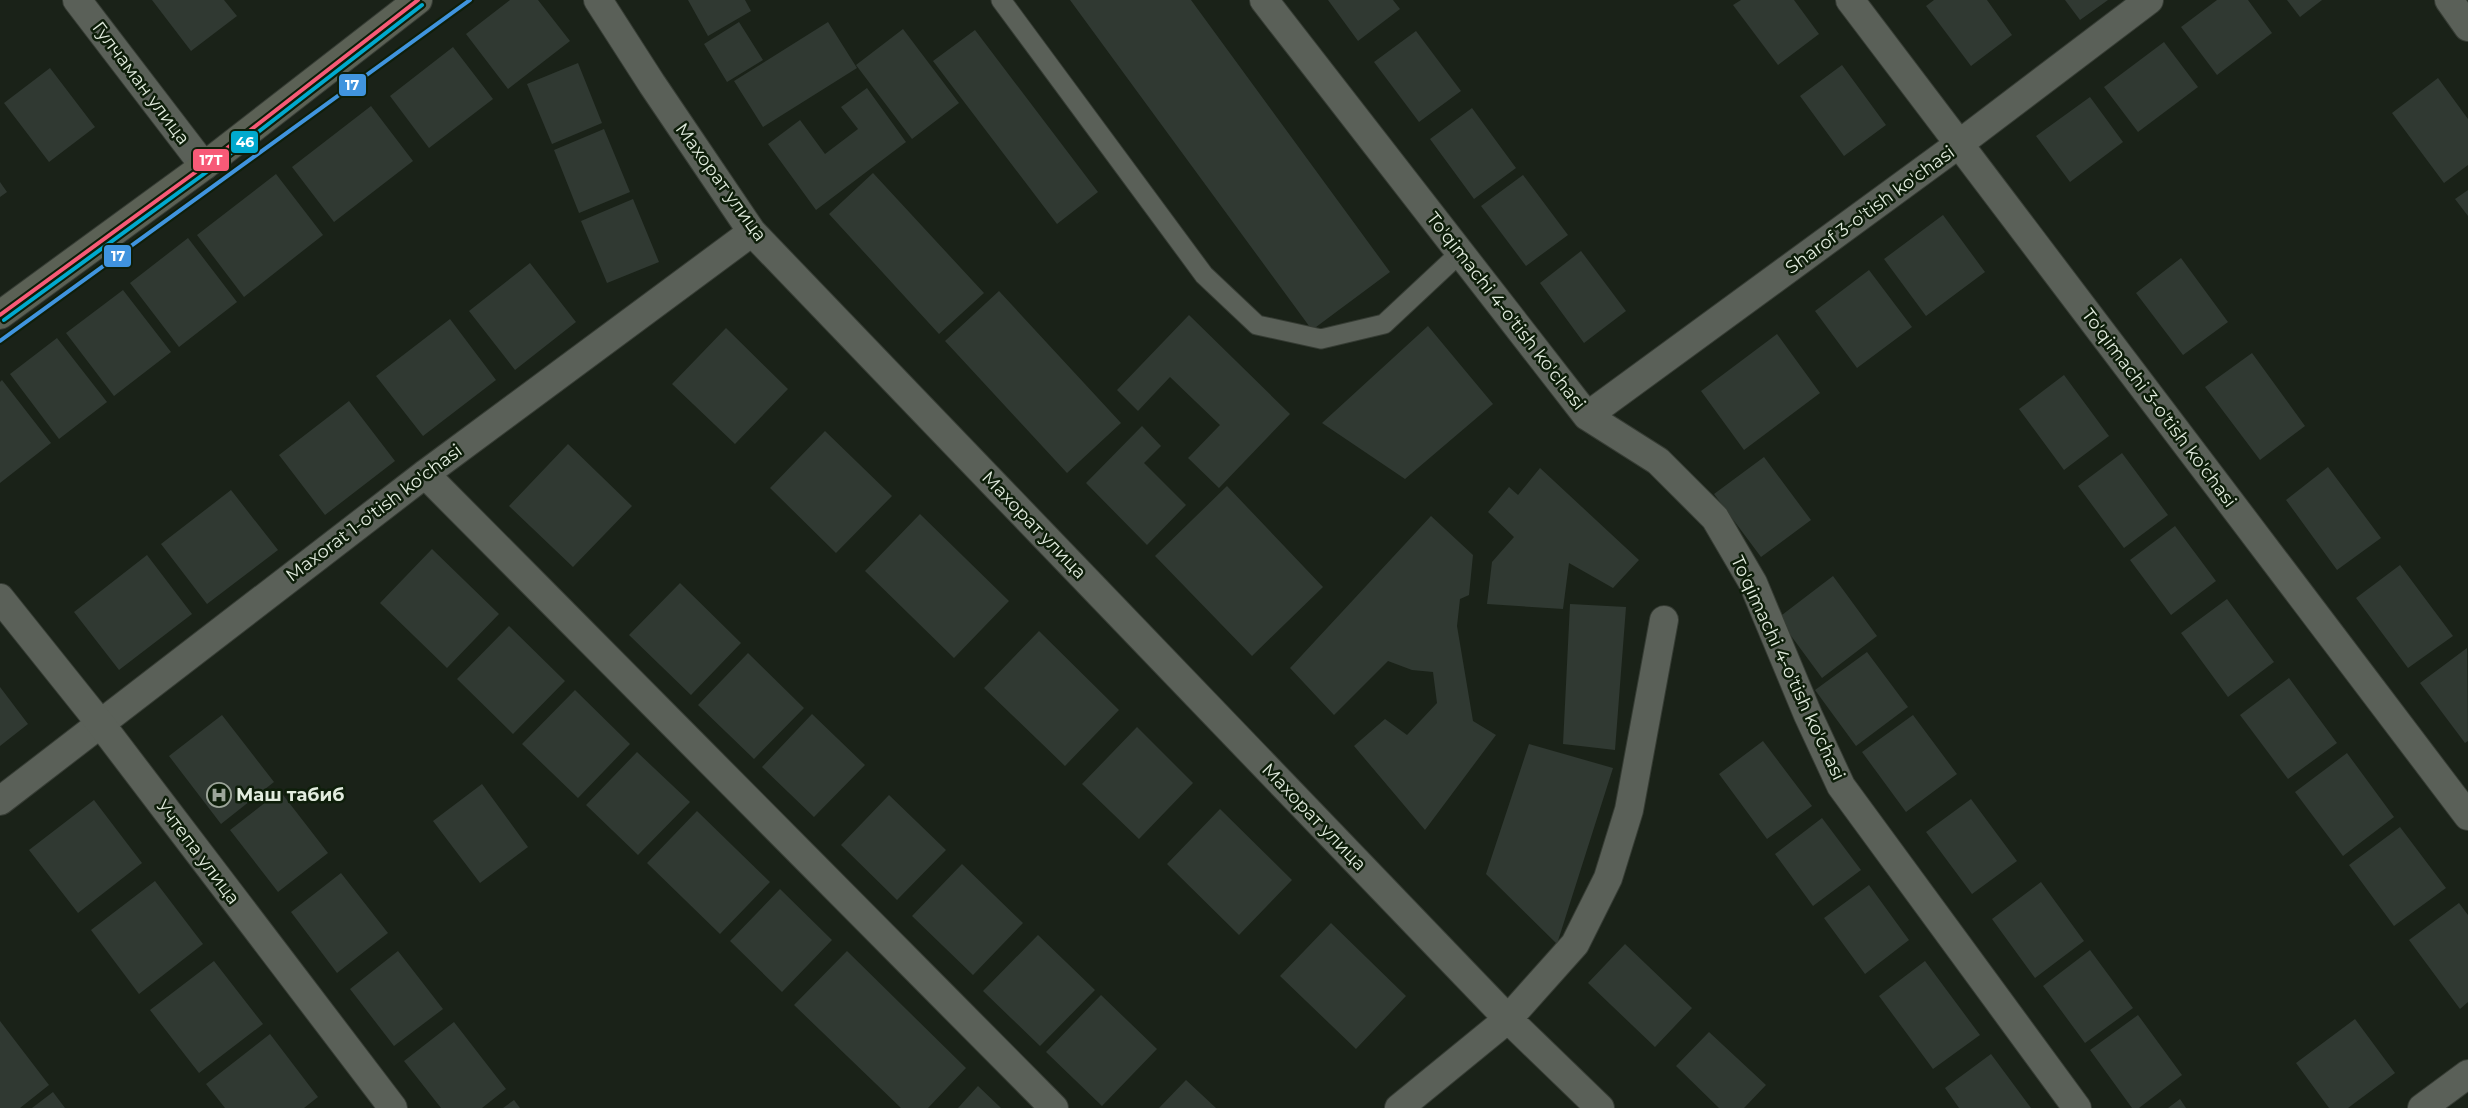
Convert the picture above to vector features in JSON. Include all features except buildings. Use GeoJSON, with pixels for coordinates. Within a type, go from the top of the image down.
{"type":"FeatureCollection","features":[{"type":"Feature","properties":{"kind":"main road"},"geometry":{"type":"LineString","coordinates":[[0,315],[204,166],[418,0]]}},
{"type":"Feature","properties":{"kind":"street","name":"Гулчаман улица"},"geometry":{"type":"LineString","coordinates":[[77,0],[204,166]]}},
{"type":"Feature","properties":{"kind":"street","name":"Махорат улица"},"geometry":{"type":"LineString","coordinates":[[598,0],[752,232],[1508,1019],[1600,1108]]}},
{"type":"Feature","properties":{"kind":"street","name":"To'qimachi 4-o'tish ko'chasi"},"geometry":{"type":"LineString","coordinates":[[1264,0],[1588,416],[1658,461],[1715,518],[1753,583],[1808,715],[1841,786],[2078,1108]]}},
{"type":"Feature","properties":{"kind":"street","name":"To'qimachi 3-o'tish ko'chasi"},"geometry":{"type":"LineString","coordinates":[[1850,0],[2468,816]]}},
{"type":"Feature","properties":{"kind":"street","name":"Sharof 3-o'tish ko'chasi"},"geometry":{"type":"LineString","coordinates":[[1588,416],[1960,144],[2149,0]]}},
{"type":"Feature","properties":{"kind":"street"},"geometry":{"type":"LineString","coordinates":[[2449,0],[2468,27]]}},
{"type":"Feature","properties":{"kind":"street","name":"Maxorat 1-o'tish ko'chasi"},"geometry":{"type":"LineString","coordinates":[[0,801],[425,474],[752,232]]}},
{"type":"Feature","properties":{"kind":"street"},"geometry":{"type":"LineString","coordinates":[[425,474],[1054,1108]]}},
{"type":"Feature","properties":{"kind":"street","name":"Учтепа улица"},"geometry":{"type":"LineString","coordinates":[[0,598],[100,724],[393,1108]]}},
{"type":"Feature","properties":{"kind":"street"},"geometry":{"type":"LineString","coordinates":[[1399,1108],[1508,1019],[1575,944],[1608,878],[1629,810],[1664,620]]}},
{"type":"Feature","properties":{"kind":"street"},"geometry":{"type":"LineString","coordinates":[[2422,1108],[2468,1074]]}},
{"type":"Feature","properties":{"kind":"lane"},"geometry":{"type":"LineString","coordinates":[[1001,0],[1204,275],[1257,325],[1321,339],[1384,324],[1460,252]]}},
{"type":"Feature","properties":{"kind":"transit line","name":"17T"},"geometry":{"type":"LineString","coordinates":[[0,315],[204,166],[418,0]]}},
{"type":"Feature","properties":{"kind":"transit line","name":"17"},"geometry":{"type":"LineString","coordinates":[[0,341],[470,0]]}},
{"type":"Feature","properties":{"kind":"transit line","name":"46"},"geometry":{"type":"LineString","coordinates":[[4,320],[208,171],[422,5]]}},
{"type":"Feature","properties":{"kind":"place","name":"Маш табиб"},"geometry":{"type":"Point","coordinates":[219,795]}}]}
